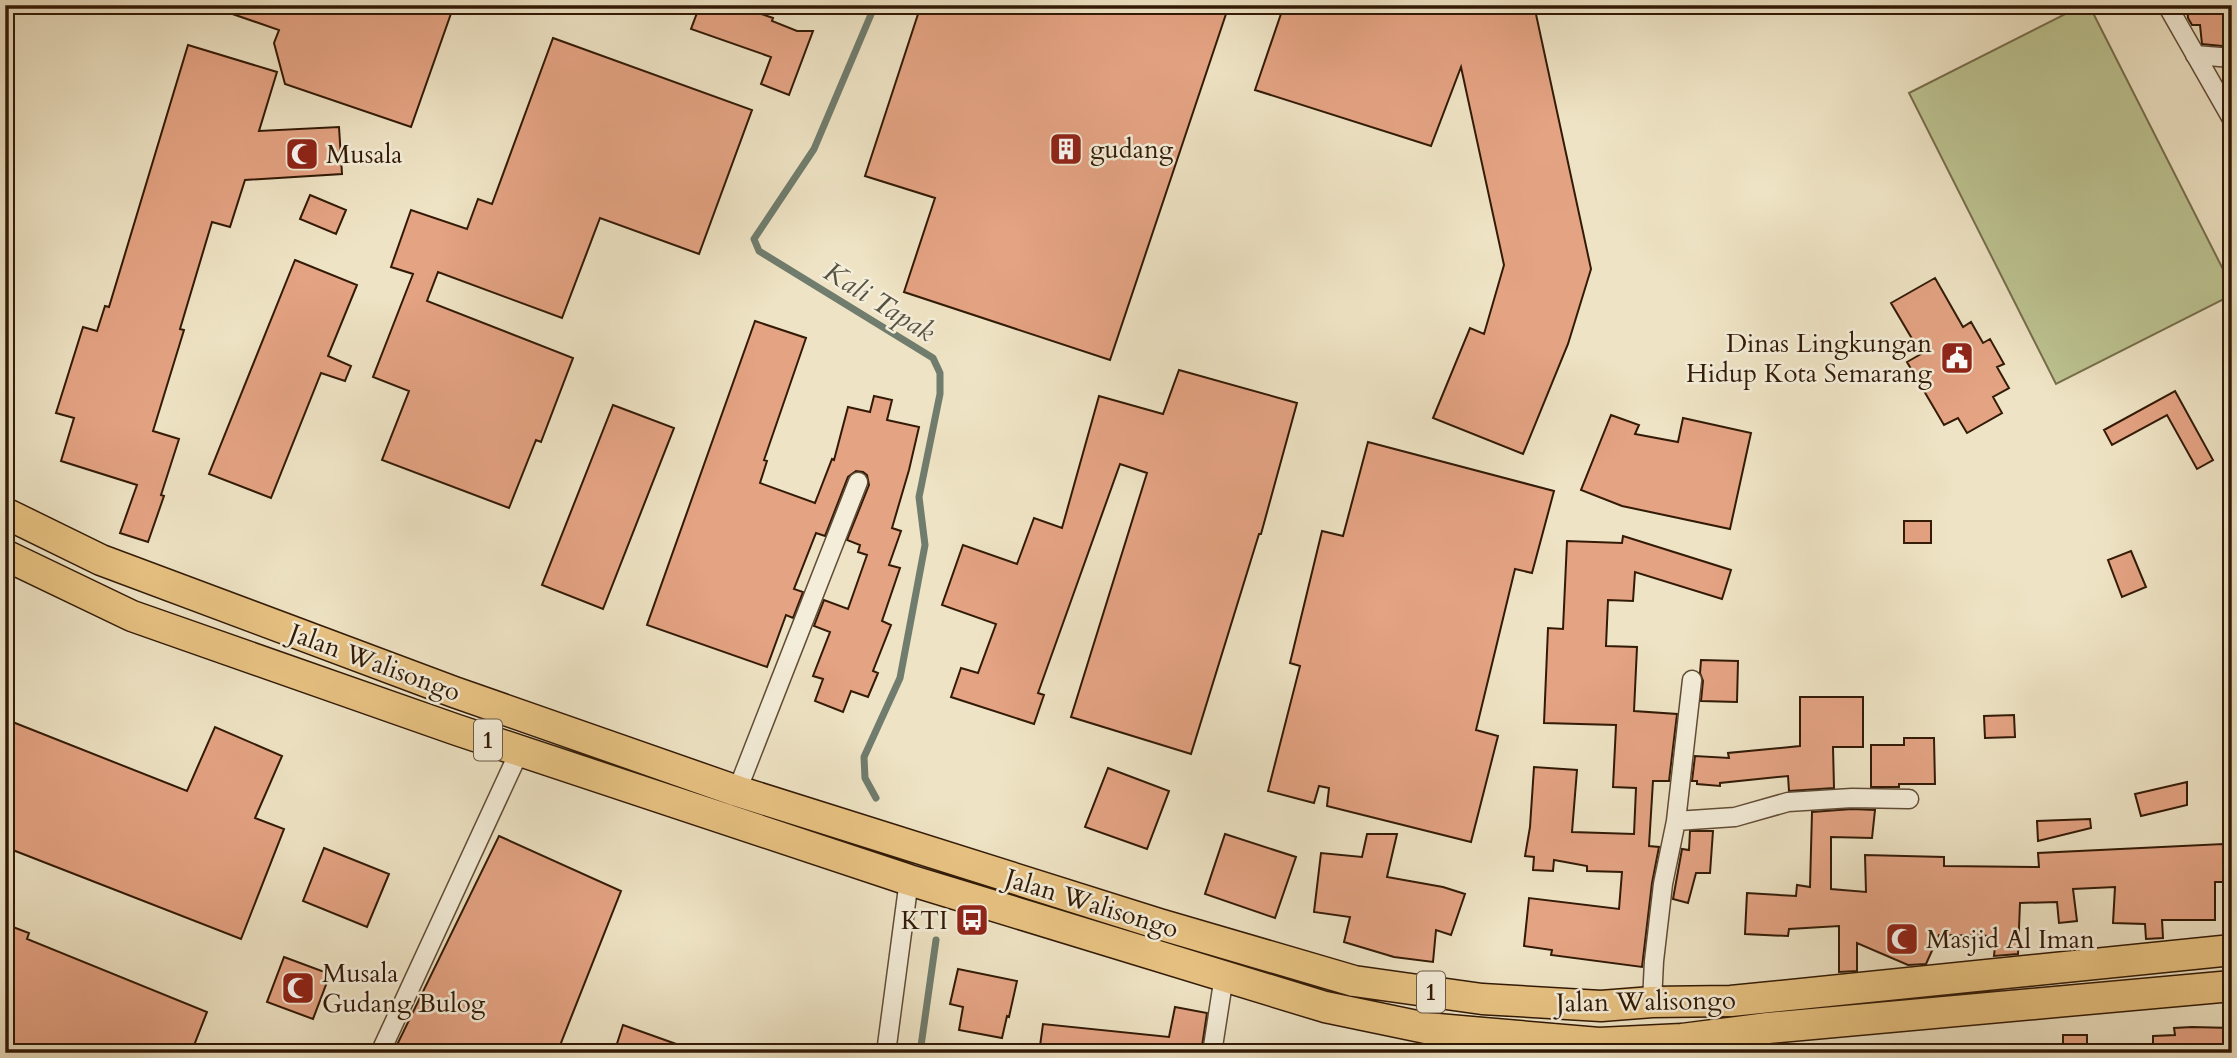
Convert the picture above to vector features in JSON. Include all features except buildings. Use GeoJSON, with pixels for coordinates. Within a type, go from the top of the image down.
{"type":"FeatureCollection","features":[{"type":"Feature","properties":{"kind":"highway","name":"Jalan Walisongo"},"geometry":{"type":"LineString","coordinates":[[5,513],[101,560],[454,692],[737,791],[1159,924],[1354,981],[1482,999],[1601,1006],[1731,1001],[2232,950]]}},
{"type":"Feature","properties":{"kind":"highway","name":"Jalan Walisongo"},"geometry":{"type":"LineString","coordinates":[[5,555],[132,616],[909,880],[1325,1007],[1426,1028],[1600,1044],[1682,1046],[1782,1027],[2232,986]]}},
{"type":"Feature","properties":{"kind":"street"},"geometry":{"type":"LineString","coordinates":[[2167,5],[2232,119]]}},
{"type":"Feature","properties":{"kind":"street"},"geometry":{"type":"LineString","coordinates":[[2195,55],[2232,58]]}},
{"type":"Feature","properties":{"kind":"street"},"geometry":{"type":"LineString","coordinates":[[737,791],[858,482]]}},
{"type":"Feature","properties":{"kind":"street"},"geometry":{"type":"LineString","coordinates":[[1652,1002],[1663,884],[1676,821],[1692,680]]}},
{"type":"Feature","properties":{"kind":"street"},"geometry":{"type":"LineString","coordinates":[[380,1053],[520,750]]}},
{"type":"Feature","properties":{"kind":"street"},"geometry":{"type":"LineString","coordinates":[[1676,821],[1735,817],[1788,802],[1852,797],[1909,799]]}},
{"type":"Feature","properties":{"kind":"street"},"geometry":{"type":"LineString","coordinates":[[886,1053],[909,880]]}},
{"type":"Feature","properties":{"kind":"street"},"geometry":{"type":"LineString","coordinates":[[1212,1053],[1224,976]]}},
{"type":"Feature","properties":{"kind":"green space"},"geometry":{"type":"Polygon","coordinates":[[[2083,5],[2089,5],[2232,287],[2232,295],[2056,384],[1909,93],[2083,5]]]}},
{"type":"Feature","properties":{"kind":"waterway","name":"Kali Tapak"},"geometry":{"type":"LineString","coordinates":[[875,5],[814,149],[754,239],[759,251],[933,358],[940,373],[940,394],[919,497],[925,545],[900,678],[864,757],[865,778],[876,798]]}},
{"type":"Feature","properties":{"kind":"waterway","name":"Kali Tapak"},"geometry":{"type":"LineString","coordinates":[[920,1053],[936,940]]}},
{"type":"Feature","properties":{"kind":"place","name":"gudang"},"geometry":{"type":"Point","coordinates":[1066,149]}},
{"type":"Feature","properties":{"kind":"place","name":"Musala"},"geometry":{"type":"Point","coordinates":[302,154]}},
{"type":"Feature","properties":{"kind":"place","name":"Dinas Lingkungan Hidup Kota Semarang"},"geometry":{"type":"Point","coordinates":[1957,358]}},
{"type":"Feature","properties":{"kind":"place","name":"KTI"},"geometry":{"type":"Point","coordinates":[972,920]}},
{"type":"Feature","properties":{"kind":"place","name":"Masjid Al Iman"},"geometry":{"type":"Point","coordinates":[1902,939]}},
{"type":"Feature","properties":{"kind":"place","name":"Musala Gudang Bulog"},"geometry":{"type":"Point","coordinates":[298,988]}}]}
